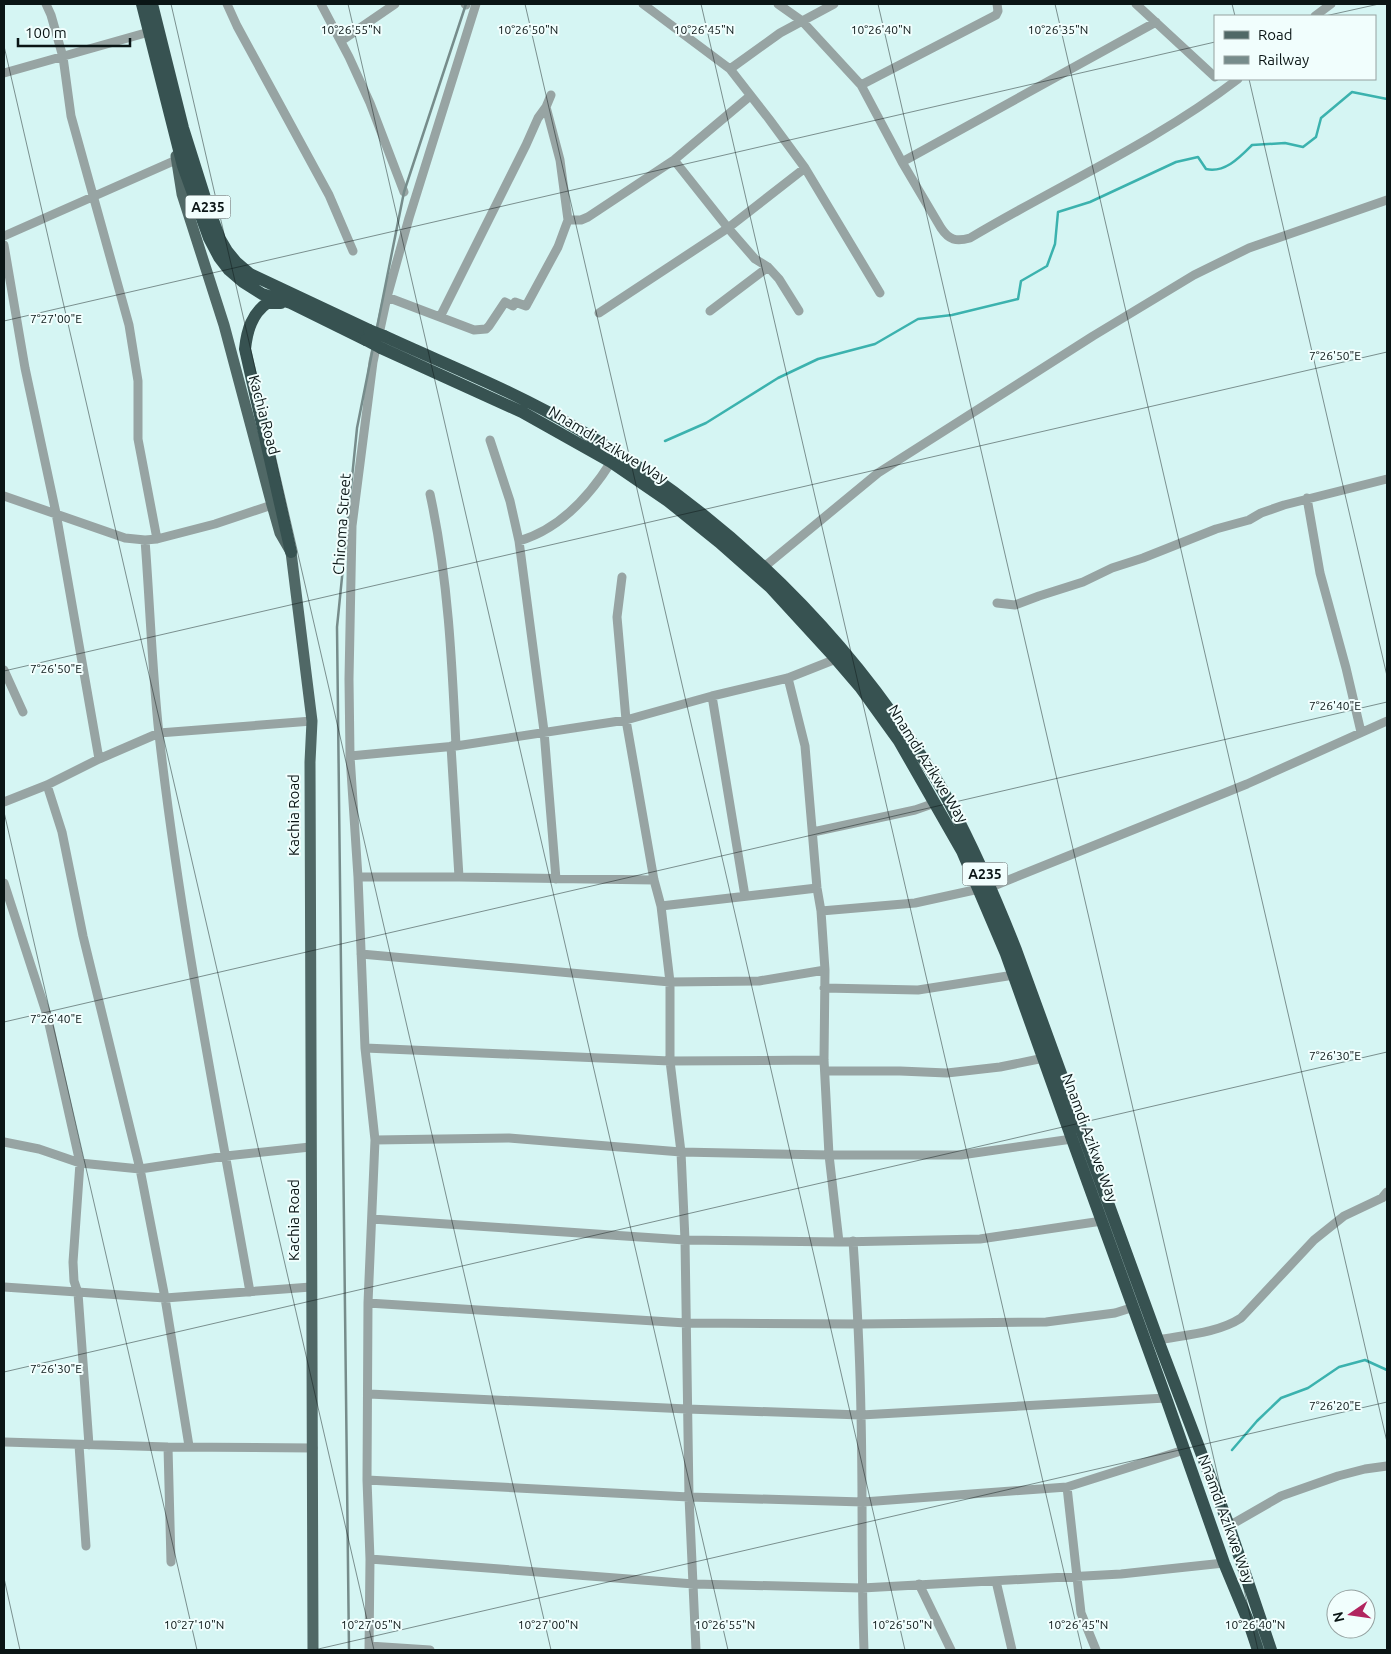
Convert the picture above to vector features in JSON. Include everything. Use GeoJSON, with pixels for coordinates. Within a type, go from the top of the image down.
{"type":"FeatureCollection","features":[{"type":"Feature","properties":{"kind":"highway","name":"Kachia Road"},"geometry":{"type":"LineString","coordinates":[[142,4],[178,144]]}},
{"type":"Feature","properties":{"kind":"highway","name":"A235"},"geometry":{"type":"LineString","coordinates":[[152,4],[192,158],[214,224],[227,251],[250,274],[367,335]]}},
{"type":"Feature","properties":{"kind":"highway","name":"Nnamdi Azikwe Way"},"geometry":{"type":"LineString","coordinates":[[178,144],[209,238],[219,258],[229,270],[262,294],[290,303],[528,402],[624,457],[702,512],[764,567],[826,630],[889,708],[948,799],[985,888],[1016,950],[1158,1340],[1229,1526],[1271,1650]]}},
{"type":"Feature","properties":{"kind":"highway"},"geometry":{"type":"LineString","coordinates":[[290,303],[272,302],[262,307],[251,323],[245,349],[291,552]]}},
{"type":"Feature","properties":{"kind":"highway","name":"Nnamdi Azikwe Way"},"geometry":{"type":"LineString","coordinates":[[383,342],[522,412],[612,462],[661,496],[719,542],[770,587],[860,687],[899,741],[985,888],[1072,1140],[1134,1307],[1224,1563],[1258,1650]]}},
{"type":"Feature","properties":{"kind":"main road","name":"Kachia Road"},"geometry":{"type":"LineString","coordinates":[[178,144],[176,160],[182,194],[224,325],[280,533],[291,552],[312,721],[310,762],[310,1147],[313,1650]]}},
{"type":"Feature","properties":{"kind":"street"},"geometry":{"type":"LineString","coordinates":[[46,4],[63,57],[71,116],[129,325],[138,381],[138,440],[156,539]]}},
{"type":"Feature","properties":{"kind":"street"},"geometry":{"type":"LineString","coordinates":[[227,4],[237,26],[329,195],[353,251]]}},
{"type":"Feature","properties":{"kind":"street"},"geometry":{"type":"LineString","coordinates":[[321,4],[341,41],[370,103],[404,192]]}},
{"type":"Feature","properties":{"kind":"street"},"geometry":{"type":"LineString","coordinates":[[341,41],[395,4]]}},
{"type":"Feature","properties":{"kind":"street","name":"Chiroma Street"},"geometry":{"type":"LineString","coordinates":[[369,1648],[370,1559],[367,1480],[369,1394],[368,1303],[375,1140],[365,1048],[358,877],[350,756],[349,679],[352,526],[372,362],[387,297],[476,4]]}},
{"type":"Feature","properties":{"kind":"street"},"geometry":{"type":"LineString","coordinates":[[643,4],[730,70],[805,168],[880,293]]}},
{"type":"Feature","properties":{"kind":"street"},"geometry":{"type":"LineString","coordinates":[[778,4],[802,22],[861,84],[902,162],[946,235],[953,240],[960,241],[970,238],[1135,146],[1214,98],[1237,80]]}},
{"type":"Feature","properties":{"kind":"street"},"geometry":{"type":"LineString","coordinates":[[730,70],[780,33],[834,4]]}},
{"type":"Feature","properties":{"kind":"street"},"geometry":{"type":"LineString","coordinates":[[861,84],[996,15],[998,11],[997,4]]}},
{"type":"Feature","properties":{"kind":"street"},"geometry":{"type":"LineString","coordinates":[[1136,4],[1214,76]]}},
{"type":"Feature","properties":{"kind":"street"},"geometry":{"type":"LineString","coordinates":[[1316,15],[1331,4]]}},
{"type":"Feature","properties":{"kind":"street"},"geometry":{"type":"LineString","coordinates":[[902,162],[1156,22]]}},
{"type":"Feature","properties":{"kind":"street"},"geometry":{"type":"LineString","coordinates":[[4,73],[149,32]]}},
{"type":"Feature","properties":{"kind":"street"},"geometry":{"type":"LineString","coordinates":[[1218,80],[1226,88]]}},
{"type":"Feature","properties":{"kind":"street"},"geometry":{"type":"LineString","coordinates":[[440,317],[551,95]]}},
{"type":"Feature","properties":{"kind":"street"},"geometry":{"type":"LineString","coordinates":[[568,220],[581,220],[674,160],[750,96]]}},
{"type":"Feature","properties":{"kind":"street"},"geometry":{"type":"LineString","coordinates":[[387,297],[474,330],[489,326],[505,302],[514,306],[515,302],[526,306],[558,247],[568,220],[560,160],[546,107]]}},
{"type":"Feature","properties":{"kind":"street"},"geometry":{"type":"LineString","coordinates":[[4,236],[176,160]]}},
{"type":"Feature","properties":{"kind":"street"},"geometry":{"type":"LineString","coordinates":[[674,160],[755,259],[768,267],[779,279],[799,311]]}},
{"type":"Feature","properties":{"kind":"street"},"geometry":{"type":"LineString","coordinates":[[598,313],[728,228],[805,168]]}},
{"type":"Feature","properties":{"kind":"street"},"geometry":{"type":"LineString","coordinates":[[764,567],[878,473],[1093,336],[1194,275],[1249,248],[1387,200]]}},
{"type":"Feature","properties":{"kind":"street"},"geometry":{"type":"LineString","coordinates":[[4,245],[25,368],[56,513],[99,759]]}},
{"type":"Feature","properties":{"kind":"street"},"geometry":{"type":"LineString","coordinates":[[710,311],[768,267]]}},
{"type":"Feature","properties":{"kind":"street"},"geometry":{"type":"LineString","coordinates":[[490,440],[510,501],[519,541],[544,731],[556,879]]}},
{"type":"Feature","properties":{"kind":"street"},"geometry":{"type":"LineString","coordinates":[[519,541],[541,533],[575,509],[600,480],[612,462]]}},
{"type":"Feature","properties":{"kind":"street"},"geometry":{"type":"LineString","coordinates":[[997,603],[1015,605],[1083,582],[1112,568],[1143,558],[1216,529],[1249,520],[1261,513],[1307,498],[1387,478]]}},
{"type":"Feature","properties":{"kind":"street"},"geometry":{"type":"LineString","coordinates":[[430,494],[438,532],[451,638],[460,877]]}},
{"type":"Feature","properties":{"kind":"street"},"geometry":{"type":"LineString","coordinates":[[4,496],[125,538],[145,540],[215,524],[272,505]]}},
{"type":"Feature","properties":{"kind":"street"},"geometry":{"type":"LineString","coordinates":[[1307,498],[1320,573],[1361,732]]}},
{"type":"Feature","properties":{"kind":"street"},"geometry":{"type":"LineString","coordinates":[[145,540],[159,734],[198,1006],[250,1292]]}},
{"type":"Feature","properties":{"kind":"street"},"geometry":{"type":"LineString","coordinates":[[622,577],[617,617],[626,720],[654,880],[661,906],[670,982],[670,1061],[681,1152],[685,1240],[689,1497],[696,1650]]}},
{"type":"Feature","properties":{"kind":"street"},"geometry":{"type":"LineString","coordinates":[[350,756],[454,746],[626,720],[712,696],[788,678],[836,659]]}},
{"type":"Feature","properties":{"kind":"street"},"geometry":{"type":"LineString","coordinates":[[4,670],[23,712]]}},
{"type":"Feature","properties":{"kind":"street"},"geometry":{"type":"LineString","coordinates":[[788,678],[805,746],[817,888],[821,911],[825,970],[824,1060],[828,1155],[838,1242]]}},
{"type":"Feature","properties":{"kind":"street"},"geometry":{"type":"LineString","coordinates":[[712,696],[744,896]]}},
{"type":"Feature","properties":{"kind":"street"},"geometry":{"type":"LineString","coordinates":[[4,802],[47,785],[99,759],[159,734],[312,721]]}},
{"type":"Feature","properties":{"kind":"street"},"geometry":{"type":"LineString","coordinates":[[821,911],[915,902],[985,888],[1247,784],[1387,721]]}},
{"type":"Feature","properties":{"kind":"street"},"geometry":{"type":"LineString","coordinates":[[47,785],[62,832],[83,936],[140,1169],[190,1446]]}},
{"type":"Feature","properties":{"kind":"street"},"geometry":{"type":"LineString","coordinates":[[813,832],[915,810],[935,803]]}},
{"type":"Feature","properties":{"kind":"street"},"geometry":{"type":"LineString","coordinates":[[358,877],[654,880]]}},
{"type":"Feature","properties":{"kind":"street"},"geometry":{"type":"LineString","coordinates":[[4,883],[47,1015],[80,1164],[73,1262],[74,1281],[78,1293],[86,1546]]}},
{"type":"Feature","properties":{"kind":"street"},"geometry":{"type":"LineString","coordinates":[[661,906],[817,888]]}},
{"type":"Feature","properties":{"kind":"street"},"geometry":{"type":"LineString","coordinates":[[361,954],[670,982],[759,981],[825,970]]}},
{"type":"Feature","properties":{"kind":"street"},"geometry":{"type":"LineString","coordinates":[[824,988],[918,990],[1014,975]]}},
{"type":"Feature","properties":{"kind":"street"},"geometry":{"type":"LineString","coordinates":[[365,1048],[670,1061],[824,1060]]}},
{"type":"Feature","properties":{"kind":"street"},"geometry":{"type":"LineString","coordinates":[[825,1071],[947,1073],[1000,1068],[1044,1058]]}},
{"type":"Feature","properties":{"kind":"street"},"geometry":{"type":"LineString","coordinates":[[375,1140],[509,1138],[681,1152],[828,1155],[961,1155],[1072,1140]]}},
{"type":"Feature","properties":{"kind":"street"},"geometry":{"type":"LineString","coordinates":[[4,1142],[38,1149],[80,1164],[140,1169],[226,1156],[310,1147]]}},
{"type":"Feature","properties":{"kind":"street"},"geometry":{"type":"LineString","coordinates":[[1158,1340],[1219,1328],[1234,1323],[1241,1318],[1314,1240],[1344,1216],[1386,1196]]}},
{"type":"Feature","properties":{"kind":"street"},"geometry":{"type":"LineString","coordinates":[[372,1219],[685,1240],[838,1242],[980,1239],[1102,1221]]}},
{"type":"Feature","properties":{"kind":"street"},"geometry":{"type":"LineString","coordinates":[[853,1241],[859,1324],[864,1650]]}},
{"type":"Feature","properties":{"kind":"street"},"geometry":{"type":"LineString","coordinates":[[4,1287],[164,1298],[311,1288]]}},
{"type":"Feature","properties":{"kind":"street"},"geometry":{"type":"LineString","coordinates":[[368,1303],[686,1323],[859,1324],[1046,1322],[1115,1313],[1134,1307]]}},
{"type":"Feature","properties":{"kind":"street"},"geometry":{"type":"LineString","coordinates":[[369,1394],[861,1415],[1166,1398]]}},
{"type":"Feature","properties":{"kind":"street"},"geometry":{"type":"LineString","coordinates":[[4,1442],[168,1448],[190,1446],[313,1448]]}},
{"type":"Feature","properties":{"kind":"street"},"geometry":{"type":"LineString","coordinates":[[168,1448],[171,1562]]}},
{"type":"Feature","properties":{"kind":"street"},"geometry":{"type":"LineString","coordinates":[[367,1480],[689,1497],[863,1502],[1066,1487],[1184,1450]]}},
{"type":"Feature","properties":{"kind":"street"},"geometry":{"type":"LineString","coordinates":[[1229,1526],[1280,1496],[1338,1476],[1387,1466]]}},
{"type":"Feature","properties":{"kind":"street"},"geometry":{"type":"LineString","coordinates":[[1066,1487],[1081,1613],[1096,1650]]}},
{"type":"Feature","properties":{"kind":"street"},"geometry":{"type":"LineString","coordinates":[[370,1559],[694,1584],[862,1588],[1076,1578],[1224,1563]]}},
{"type":"Feature","properties":{"kind":"street"},"geometry":{"type":"LineString","coordinates":[[996,1581],[1012,1650]]}},
{"type":"Feature","properties":{"kind":"street"},"geometry":{"type":"LineString","coordinates":[[919,1584],[951,1650]]}},
{"type":"Feature","properties":{"kind":"street"},"geometry":{"type":"LineString","coordinates":[[369,1648],[430,1650]]}},
{"type":"Feature","properties":{"kind":"waterway"},"geometry":{"type":"LineString","coordinates":[[665,441],[706,423],[778,378],[818,359],[875,344],[918,319],[952,315],[1018,299],[1021,281],[1047,266],[1055,244],[1058,212],[1090,202],[1176,162],[1198,157],[1206,169],[1213,170],[1225,167],[1252,145],[1285,143],[1303,147],[1316,137],[1321,118],[1352,92],[1387,99]]}},
{"type":"Feature","properties":{"kind":"waterway"},"geometry":{"type":"LineString","coordinates":[[1232,1450],[1257,1421],[1281,1398],[1308,1388],[1339,1367],[1365,1360],[1387,1370]]}},
{"type":"Feature","properties":{"kind":"railway"},"geometry":{"type":"LineString","coordinates":[[349,1650],[337,627],[357,428],[404,192],[466,4]]}}]}
